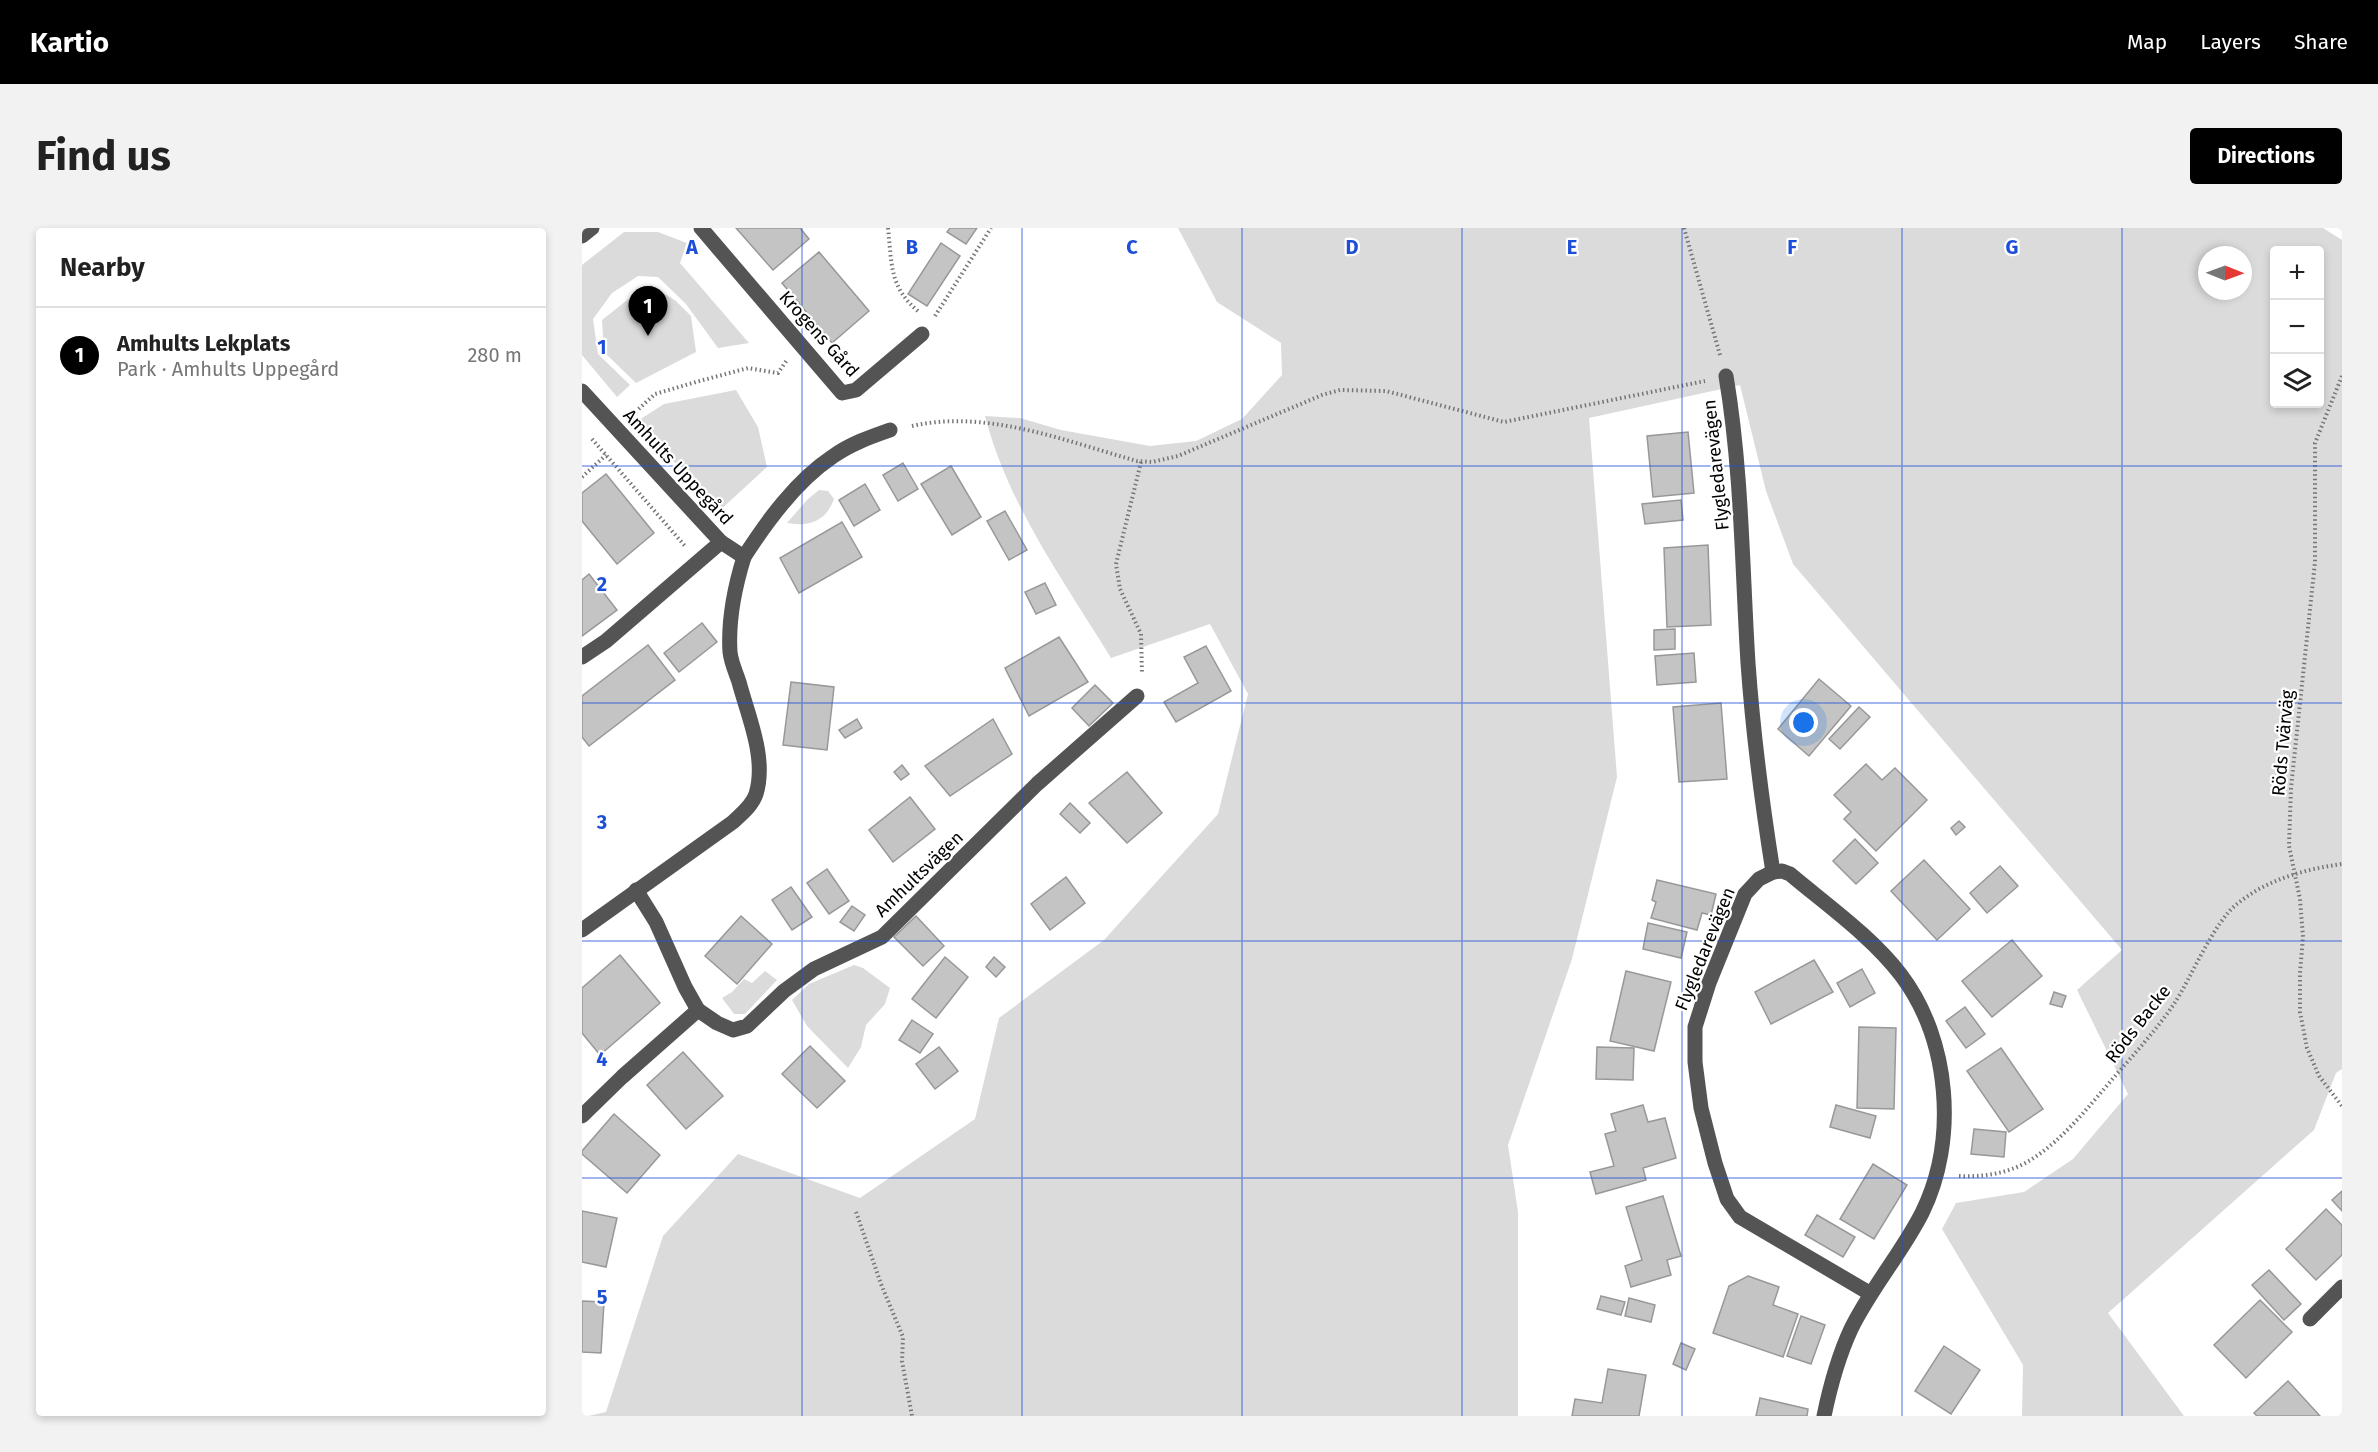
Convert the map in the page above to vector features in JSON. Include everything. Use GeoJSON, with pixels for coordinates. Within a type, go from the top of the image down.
{"type":"FeatureCollection","features":[{"type":"Feature","properties":{"kind":"street","name":"Krogens Gård"},"geometry":{"type":"LineString","coordinates":[[701,228],[842,393],[856,390],[922,334]]}},
{"type":"Feature","properties":{"kind":"street","name":"Flygledarevägen"},"geometry":{"type":"LineString","coordinates":[[1726,376],[1735,431],[1748,663],[1759,777],[1773,872],[1759,879],[1745,894],[1709,983],[1695,1027],[1695,1073],[1715,1163],[1727,1199],[1740,1217],[1871,1294]]}},
{"type":"Feature","properties":{"kind":"street","name":"Amhults Uppegård"},"geometry":{"type":"LineString","coordinates":[[582,391],[721,542],[606,641],[582,657]]}},
{"type":"Feature","properties":{"kind":"street"},"geometry":{"type":"LineString","coordinates":[[582,930],[733,822],[748,808],[756,794],[757,746],[730,653],[737,580],[744,557],[761,530],[810,475],[831,457],[860,441],[890,430]]}},
{"type":"Feature","properties":{"kind":"street"},"geometry":{"type":"LineString","coordinates":[[721,542],[744,557]]}},
{"type":"Feature","properties":{"kind":"street","name":"Amhultsvägen"},"geometry":{"type":"LineString","coordinates":[[636,890],[656,922],[685,987],[698,1010],[717,1023],[733,1030],[747,1026],[784,991],[814,969],[882,937],[1037,784],[1137,696]]}},
{"type":"Feature","properties":{"kind":"street"},"geometry":{"type":"LineString","coordinates":[[1773,872],[1782,871],[1791,874],[1873,945],[1901,976],[1931,1030],[1940,1069],[1944,1103],[1937,1172],[1922,1212],[1850,1330],[1832,1380],[1824,1416]]}},
{"type":"Feature","properties":{"kind":"street"},"geometry":{"type":"LineString","coordinates":[[582,1116],[622,1077],[698,1010]]}},
{"type":"Feature","properties":{"kind":"street"},"geometry":{"type":"LineString","coordinates":[[2310,1319],[2342,1287]]}},
{"type":"Feature","properties":{"kind":"path"},"geometry":{"type":"LineString","coordinates":[[888,228],[895,282],[903,297],[931,321]]}},
{"type":"Feature","properties":{"kind":"path"},"geometry":{"type":"LineString","coordinates":[[922,334],[991,228]]}},
{"type":"Feature","properties":{"kind":"path"},"geometry":{"type":"LineString","coordinates":[[890,430],[928,422],[967,421],[997,424],[1032,431],[1141,462],[1152,462],[1178,456],[1322,395],[1340,390],[1386,391],[1504,422],[1726,376],[1684,228]]}},
{"type":"Feature","properties":{"kind":"path"},"geometry":{"type":"LineString","coordinates":[[616,429],[655,394],[748,368],[778,372],[799,343]]}},
{"type":"Feature","properties":{"kind":"path","name":"Röds Tvärväg"},"geometry":{"type":"LineString","coordinates":[[2342,376],[2315,443],[2315,562],[2291,788],[2289,846],[2296,873],[2303,937],[2300,1012],[2307,1048],[2319,1076],[2342,1106]]}},
{"type":"Feature","properties":{"kind":"path"},"geometry":{"type":"LineString","coordinates":[[588,434],[699,562]]}},
{"type":"Feature","properties":{"kind":"path"},"geometry":{"type":"LineString","coordinates":[[582,477],[606,455]]}},
{"type":"Feature","properties":{"kind":"path"},"geometry":{"type":"LineString","coordinates":[[1137,696],[1143,665],[1141,634],[1120,590],[1116,564],[1141,462]]}},
{"type":"Feature","properties":{"kind":"path","name":"Röds Backe"},"geometry":{"type":"LineString","coordinates":[[1937,1172],[1977,1177],[2013,1168],[2043,1151],[2079,1117],[2138,1050],[2173,1005],[2222,921],[2235,905],[2256,891],[2296,873],[2342,864]]}},
{"type":"Feature","properties":{"kind":"path"},"geometry":{"type":"LineString","coordinates":[[856,1212],[881,1284],[903,1337],[902,1361],[912,1416]]}},
{"type":"Feature","properties":{"kind":"shaded area"},"geometry":{"type":"Polygon","coordinates":[[[1178,228],[2323,228],[2342,240],[2342,1069],[2336,1073],[2314,1130],[2108,1313],[2184,1416],[2022,1416],[2023,1365],[1942,1229],[1956,1203],[2024,1192],[2073,1159],[2128,1094],[2077,990],[2122,950],[1793,564],[1766,491],[1740,385],[1589,418],[1617,777],[1572,959],[1508,1145],[1518,1212],[1518,1416],[588,1416],[606,1412],[663,1236],[738,1154],[860,1198],[975,1119],[999,1018],[1104,940],[1218,814],[1248,694],[1210,624],[1111,658],[1039,542],[1008,481],[985,416],[1020,418],[1061,430],[1150,446],[1196,441],[1242,419],[1282,375],[1281,343],[1217,302],[1178,228]]]}},
{"type":"Feature","properties":{"kind":"shaded area"},"geometry":{"type":"Polygon","coordinates":[[[624,232],[658,232],[687,243],[680,263],[749,343],[718,348],[686,304],[658,277],[638,276],[612,293],[593,319],[598,354],[630,385],[617,397],[582,355],[582,265],[624,232]]]}},
{"type":"Feature","properties":{"kind":"shaded area"},"geometry":{"type":"Polygon","coordinates":[[[651,285],[676,301],[691,316],[696,352],[636,383],[604,352],[602,320],[651,285]]]}},
{"type":"Feature","properties":{"kind":"shaded area"},"geometry":{"type":"Polygon","coordinates":[[[736,390],[758,427],[767,467],[717,513],[639,420],[664,404],[736,390]]]}},
{"type":"Feature","properties":{"kind":"shaded area"},"geometry":{"type":"Polygon","coordinates":[[[819,490],[828,491],[834,499],[827,513],[810,523],[787,523],[807,500],[819,490]]]}},
{"type":"Feature","properties":{"kind":"shaded area"},"geometry":{"type":"Polygon","coordinates":[[[854,965],[863,968],[890,988],[885,1004],[866,1025],[861,1047],[848,1068],[807,1026],[792,1000],[809,984],[854,965]]]}},
{"type":"Feature","properties":{"kind":"shaded area"},"geometry":{"type":"Polygon","coordinates":[[[765,971],[777,980],[745,1014],[734,1014],[722,998],[732,992],[744,979],[752,983],[765,971]]]}},
{"type":"Feature","properties":{"kind":"building"},"geometry":{"type":"Polygon","coordinates":[[[736,228],[800,228],[809,239],[773,270],[736,228]]]}},
{"type":"Feature","properties":{"kind":"building"},"geometry":{"type":"Polygon","coordinates":[[[950,228],[977,228],[966,244],[947,232],[950,228]]]}},
{"type":"Feature","properties":{"kind":"building"},"geometry":{"type":"Polygon","coordinates":[[[941,243],[960,256],[927,306],[908,294],[941,243]]]}},
{"type":"Feature","properties":{"kind":"building"},"geometry":{"type":"Polygon","coordinates":[[[819,252],[869,311],[832,343],[782,283],[819,252]]]}},
{"type":"Feature","properties":{"kind":"building"},"geometry":{"type":"Polygon","coordinates":[[[1688,432],[1694,493],[1653,497],[1647,436],[1688,432]]]}},
{"type":"Feature","properties":{"kind":"building"},"geometry":{"type":"Polygon","coordinates":[[[903,463],[918,489],[898,501],[883,475],[903,463]]]}},
{"type":"Feature","properties":{"kind":"building"},"geometry":{"type":"Polygon","coordinates":[[[951,466],[981,517],[952,535],[921,484],[951,466]]]}},
{"type":"Feature","properties":{"kind":"building"},"geometry":{"type":"Polygon","coordinates":[[[606,474],[654,533],[617,564],[582,521],[582,493],[606,474]]]}},
{"type":"Feature","properties":{"kind":"building"},"geometry":{"type":"Polygon","coordinates":[[[865,484],[880,510],[854,526],[839,500],[865,484]]]}},
{"type":"Feature","properties":{"kind":"building"},"geometry":{"type":"Polygon","coordinates":[[[1681,500],[1683,520],[1645,524],[1642,504],[1681,500]]]}},
{"type":"Feature","properties":{"kind":"building"},"geometry":{"type":"Polygon","coordinates":[[[1005,511],[1027,550],[1009,560],[987,521],[1005,511]]]}},
{"type":"Feature","properties":{"kind":"building"},"geometry":{"type":"Polygon","coordinates":[[[842,522],[862,557],[799,593],[780,558],[842,522]]]}},
{"type":"Feature","properties":{"kind":"building"},"geometry":{"type":"Polygon","coordinates":[[[1708,545],[1711,625],[1667,627],[1664,548],[1708,545]]]}},
{"type":"Feature","properties":{"kind":"building"},"geometry":{"type":"Polygon","coordinates":[[[589,574],[617,610],[582,636],[582,580],[589,574]]]}},
{"type":"Feature","properties":{"kind":"building"},"geometry":{"type":"Polygon","coordinates":[[[1045,583],[1056,605],[1036,614],[1025,592],[1045,583]]]}},
{"type":"Feature","properties":{"kind":"building"},"geometry":{"type":"Polygon","coordinates":[[[702,623],[717,642],[679,672],[664,653],[702,623]]]}},
{"type":"Feature","properties":{"kind":"building"},"geometry":{"type":"Polygon","coordinates":[[[1675,629],[1675,649],[1654,650],[1654,630],[1675,629]]]}},
{"type":"Feature","properties":{"kind":"building"},"geometry":{"type":"Polygon","coordinates":[[[1059,637],[1088,682],[1029,716],[1005,668],[1059,637]]]}},
{"type":"Feature","properties":{"kind":"building"},"geometry":{"type":"Polygon","coordinates":[[[648,645],[675,680],[589,746],[582,737],[582,696],[648,645]]]}},
{"type":"Feature","properties":{"kind":"building"},"geometry":{"type":"Polygon","coordinates":[[[1206,646],[1231,691],[1176,722],[1164,702],[1198,683],[1184,657],[1206,646]]]}},
{"type":"Feature","properties":{"kind":"building"},"geometry":{"type":"Polygon","coordinates":[[[1694,653],[1696,682],[1657,685],[1655,656],[1694,653]]]}},
{"type":"Feature","properties":{"kind":"building"},"geometry":{"type":"Polygon","coordinates":[[[1819,679],[1851,706],[1809,756],[1778,729],[1819,679]]]}},
{"type":"Feature","properties":{"kind":"building"},"geometry":{"type":"Polygon","coordinates":[[[791,682],[834,687],[827,750],[783,745],[791,682]]]}},
{"type":"Feature","properties":{"kind":"building"},"geometry":{"type":"Polygon","coordinates":[[[1095,685],[1113,703],[1089,726],[1072,708],[1095,685]]]}},
{"type":"Feature","properties":{"kind":"building"},"geometry":{"type":"Polygon","coordinates":[[[1721,703],[1727,779],[1679,782],[1673,707],[1721,703]]]}},
{"type":"Feature","properties":{"kind":"building"},"geometry":{"type":"Polygon","coordinates":[[[1859,707],[1870,717],[1840,749],[1829,739],[1859,707]]]}},
{"type":"Feature","properties":{"kind":"building"},"geometry":{"type":"Polygon","coordinates":[[[857,719],[862,728],[845,738],[839,730],[857,719]]]}},
{"type":"Feature","properties":{"kind":"building"},"geometry":{"type":"Polygon","coordinates":[[[993,719],[1012,754],[950,796],[925,766],[993,719]]]}},
{"type":"Feature","properties":{"kind":"building"},"geometry":{"type":"Polygon","coordinates":[[[1866,764],[1882,780],[1895,768],[1927,800],[1876,851],[1844,819],[1851,812],[1834,795],[1866,764]]]}},
{"type":"Feature","properties":{"kind":"building"},"geometry":{"type":"Polygon","coordinates":[[[902,765],[909,774],[901,780],[894,772],[902,765]]]}},
{"type":"Feature","properties":{"kind":"building"},"geometry":{"type":"Polygon","coordinates":[[[1127,772],[1162,813],[1127,843],[1089,803],[1127,772]]]}},
{"type":"Feature","properties":{"kind":"building"},"geometry":{"type":"Polygon","coordinates":[[[910,797],[935,829],[893,862],[869,830],[910,797]]]}},
{"type":"Feature","properties":{"kind":"building"},"geometry":{"type":"Polygon","coordinates":[[[1070,803],[1090,823],[1080,833],[1060,814],[1070,803]]]}},
{"type":"Feature","properties":{"kind":"building"},"geometry":{"type":"Polygon","coordinates":[[[1959,821],[1965,827],[1956,835],[1951,828],[1959,821]]]}},
{"type":"Feature","properties":{"kind":"building"},"geometry":{"type":"Polygon","coordinates":[[[1855,839],[1878,863],[1856,884],[1833,861],[1855,839]]]}},
{"type":"Feature","properties":{"kind":"building"},"geometry":{"type":"Polygon","coordinates":[[[1924,860],[1970,909],[1937,940],[1891,891],[1924,860]]]}},
{"type":"Feature","properties":{"kind":"building"},"geometry":{"type":"Polygon","coordinates":[[[2000,866],[2018,886],[1987,913],[1970,893],[2000,866]]]}},
{"type":"Feature","properties":{"kind":"building"},"geometry":{"type":"Polygon","coordinates":[[[827,869],[849,901],[829,914],[807,883],[827,869]]]}},
{"type":"Feature","properties":{"kind":"building"},"geometry":{"type":"Polygon","coordinates":[[[1066,877],[1085,903],[1050,930],[1031,904],[1066,877]]]}},
{"type":"Feature","properties":{"kind":"building"},"geometry":{"type":"Polygon","coordinates":[[[1657,880],[1716,894],[1711,915],[1702,913],[1697,930],[1651,918],[1656,902],[1652,900],[1657,880]]]}},
{"type":"Feature","properties":{"kind":"building"},"geometry":{"type":"Polygon","coordinates":[[[791,887],[812,917],[792,930],[772,900],[791,887]]]}},
{"type":"Feature","properties":{"kind":"building"},"geometry":{"type":"Polygon","coordinates":[[[852,906],[865,915],[854,931],[840,922],[852,906]]]}},
{"type":"Feature","properties":{"kind":"building"},"geometry":{"type":"Polygon","coordinates":[[[741,916],[772,944],[737,984],[705,956],[741,916]]]}},
{"type":"Feature","properties":{"kind":"building"},"geometry":{"type":"Polygon","coordinates":[[[916,916],[944,946],[923,966],[894,937],[916,916]]]}},
{"type":"Feature","properties":{"kind":"building"},"geometry":{"type":"Polygon","coordinates":[[[1648,923],[1687,932],[1681,958],[1643,949],[1648,923]]]}},
{"type":"Feature","properties":{"kind":"building"},"geometry":{"type":"Polygon","coordinates":[[[2012,940],[2042,976],[1992,1017],[1962,981],[2012,940]]]}},
{"type":"Feature","properties":{"kind":"building"},"geometry":{"type":"Polygon","coordinates":[[[620,955],[660,1003],[600,1055],[582,1033],[582,988],[620,955]]]}},
{"type":"Feature","properties":{"kind":"building"},"geometry":{"type":"Polygon","coordinates":[[[945,957],[968,977],[936,1018],[912,999],[945,957]]]}},
{"type":"Feature","properties":{"kind":"building"},"geometry":{"type":"Polygon","coordinates":[[[994,957],[1005,967],[996,977],[986,967],[994,957]]]}},
{"type":"Feature","properties":{"kind":"building"},"geometry":{"type":"Polygon","coordinates":[[[1814,960],[1833,992],[1771,1024],[1755,992],[1814,960]]]}},
{"type":"Feature","properties":{"kind":"building"},"geometry":{"type":"Polygon","coordinates":[[[1862,969],[1875,993],[1850,1007],[1837,983],[1862,969]]]}},
{"type":"Feature","properties":{"kind":"building"},"geometry":{"type":"Polygon","coordinates":[[[1626,971],[1671,982],[1654,1051],[1610,1041],[1626,971]]]}},
{"type":"Feature","properties":{"kind":"building"},"geometry":{"type":"Polygon","coordinates":[[[2054,992],[2066,996],[2062,1007],[2050,1004],[2054,992]]]}},
{"type":"Feature","properties":{"kind":"building"},"geometry":{"type":"Polygon","coordinates":[[[1965,1007],[1985,1034],[1966,1048],[1946,1021],[1965,1007]]]}},
{"type":"Feature","properties":{"kind":"building"},"geometry":{"type":"Polygon","coordinates":[[[912,1020],[933,1034],[920,1053],[899,1040],[912,1020]]]}},
{"type":"Feature","properties":{"kind":"building"},"geometry":{"type":"Polygon","coordinates":[[[1859,1027],[1896,1028],[1894,1109],[1857,1108],[1859,1027]]]}},
{"type":"Feature","properties":{"kind":"building"},"geometry":{"type":"Polygon","coordinates":[[[810,1046],[845,1081],[817,1108],[782,1074],[810,1046]]]}},
{"type":"Feature","properties":{"kind":"building"},"geometry":{"type":"Polygon","coordinates":[[[939,1047],[958,1071],[935,1089],[916,1064],[939,1047]]]}},
{"type":"Feature","properties":{"kind":"building"},"geometry":{"type":"Polygon","coordinates":[[[1597,1047],[1634,1048],[1633,1080],[1596,1079],[1597,1047]]]}},
{"type":"Feature","properties":{"kind":"building"},"geometry":{"type":"Polygon","coordinates":[[[2001,1048],[2043,1109],[2009,1132],[1967,1071],[2001,1048]]]}},
{"type":"Feature","properties":{"kind":"building"},"geometry":{"type":"Polygon","coordinates":[[[683,1052],[723,1096],[686,1129],[647,1085],[683,1052]]]}},
{"type":"Feature","properties":{"kind":"building"},"geometry":{"type":"Polygon","coordinates":[[[1643,1105],[1648,1122],[1665,1118],[1676,1158],[1643,1168],[1646,1180],[1596,1194],[1590,1172],[1614,1166],[1605,1134],[1616,1131],[1611,1114],[1643,1105]]]}},
{"type":"Feature","properties":{"kind":"building"},"geometry":{"type":"Polygon","coordinates":[[[1836,1105],[1876,1116],[1870,1138],[1830,1127],[1836,1105]]]}},
{"type":"Feature","properties":{"kind":"building"},"geometry":{"type":"Polygon","coordinates":[[[614,1114],[660,1155],[627,1193],[582,1154],[582,1151],[614,1114]]]}},
{"type":"Feature","properties":{"kind":"building"},"geometry":{"type":"Polygon","coordinates":[[[1974,1129],[2006,1132],[2004,1157],[1971,1154],[1974,1129]]]}},
{"type":"Feature","properties":{"kind":"building"},"geometry":{"type":"Polygon","coordinates":[[[1873,1164],[1907,1185],[1874,1239],[1840,1219],[1873,1164]]]}},
{"type":"Feature","properties":{"kind":"building"},"geometry":{"type":"Polygon","coordinates":[[[2342,1191],[2342,1211],[2332,1200],[2342,1191]]]}},
{"type":"Feature","properties":{"kind":"building"},"geometry":{"type":"Polygon","coordinates":[[[1663,1196],[1681,1256],[1667,1260],[1671,1275],[1631,1287],[1625,1266],[1642,1260],[1626,1207],[1663,1196]]]}},
{"type":"Feature","properties":{"kind":"building"},"geometry":{"type":"Polygon","coordinates":[[[2326,1209],[2342,1225],[2342,1255],[2316,1280],[2286,1249],[2326,1209]]]}},
{"type":"Feature","properties":{"kind":"building"},"geometry":{"type":"Polygon","coordinates":[[[582,1211],[617,1218],[606,1267],[582,1262],[582,1211]]]}},
{"type":"Feature","properties":{"kind":"building"},"geometry":{"type":"Polygon","coordinates":[[[1817,1215],[1855,1237],[1843,1257],[1805,1235],[1817,1215]]]}},
{"type":"Feature","properties":{"kind":"building"},"geometry":{"type":"Polygon","coordinates":[[[2269,1270],[2301,1304],[2284,1320],[2252,1285],[2269,1270]]]}},
{"type":"Feature","properties":{"kind":"building"},"geometry":{"type":"Polygon","coordinates":[[[1748,1276],[1779,1287],[1773,1305],[1798,1314],[1783,1357],[1713,1333],[1729,1286],[1748,1276]]]}},
{"type":"Feature","properties":{"kind":"building"},"geometry":{"type":"Polygon","coordinates":[[[1601,1296],[1625,1302],[1621,1315],[1597,1309],[1601,1296]]]}},
{"type":"Feature","properties":{"kind":"building"},"geometry":{"type":"Polygon","coordinates":[[[1629,1298],[1655,1305],[1651,1322],[1625,1316],[1629,1298]]]}},
{"type":"Feature","properties":{"kind":"building"},"geometry":{"type":"Polygon","coordinates":[[[2260,1300],[2292,1332],[2246,1378],[2214,1345],[2260,1300]]]}},
{"type":"Feature","properties":{"kind":"building"},"geometry":{"type":"Polygon","coordinates":[[[582,1301],[604,1302],[601,1353],[582,1352],[582,1301]]]}},
{"type":"Feature","properties":{"kind":"building"},"geometry":{"type":"Polygon","coordinates":[[[1801,1316],[1825,1325],[1811,1364],[1787,1356],[1801,1316]]]}},
{"type":"Feature","properties":{"kind":"building"},"geometry":{"type":"Polygon","coordinates":[[[1681,1343],[1695,1349],[1686,1370],[1673,1364],[1681,1343]]]}},
{"type":"Feature","properties":{"kind":"building"},"geometry":{"type":"Polygon","coordinates":[[[1944,1346],[1980,1370],[1951,1414],[1915,1391],[1944,1346]]]}},
{"type":"Feature","properties":{"kind":"building"},"geometry":{"type":"Polygon","coordinates":[[[1608,1369],[1646,1375],[1639,1416],[1572,1416],[1575,1399],[1602,1403],[1608,1369]]]}},
{"type":"Feature","properties":{"kind":"building"},"geometry":{"type":"Polygon","coordinates":[[[2288,1381],[2320,1416],[2257,1416],[2254,1413],[2288,1381]]]}},
{"type":"Feature","properties":{"kind":"building"},"geometry":{"type":"Polygon","coordinates":[[[1760,1398],[1808,1409],[1807,1416],[1756,1416],[1760,1398]]]}},
{"type":"Feature","properties":{"kind":"place","name":"Amhults Lekplats"},"geometry":{"type":"Point","coordinates":[648,336]}}]}
